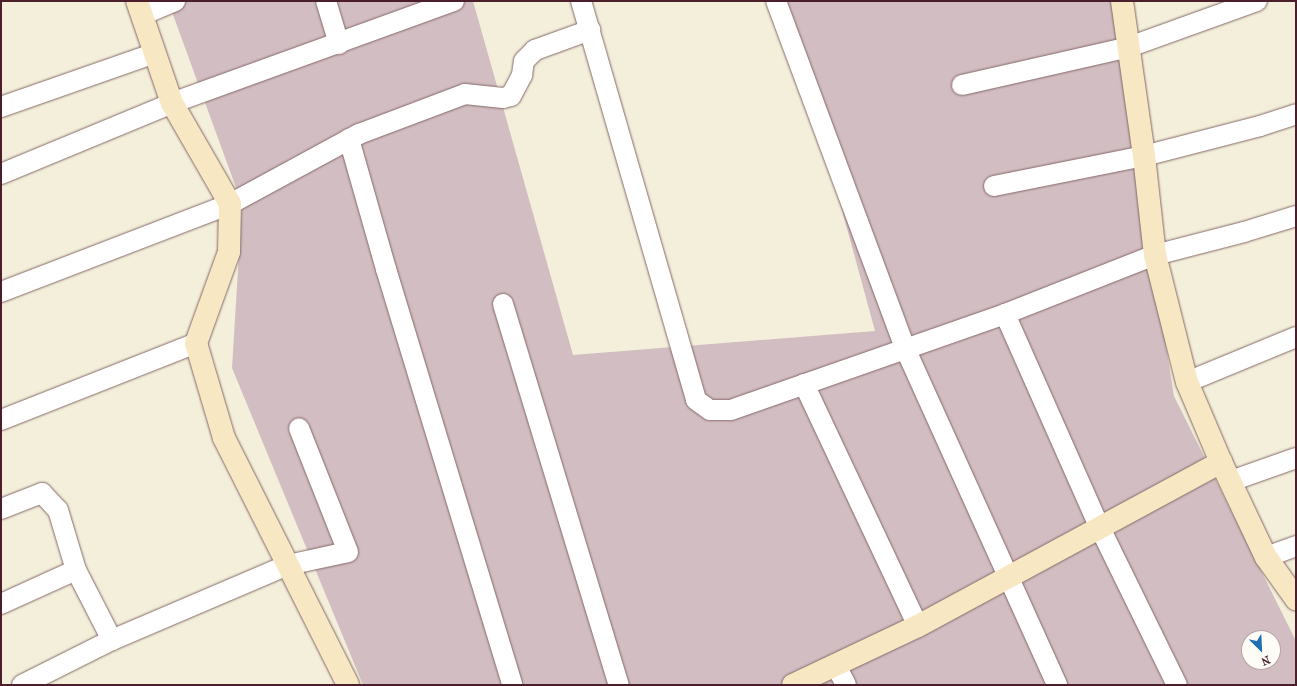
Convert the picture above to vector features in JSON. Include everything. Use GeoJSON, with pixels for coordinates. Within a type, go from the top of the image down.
{"type":"FeatureCollection","features":[{"type":"Feature","properties":{"kind":"street"},"geometry":{"type":"LineString","coordinates":[[175,1],[140,8],[172,103],[230,204],[229,252],[196,343],[224,438],[346,684]]}},
{"type":"Feature","properties":{"kind":"street"},"geometry":{"type":"LineString","coordinates":[[326,1],[339,44]]}},
{"type":"Feature","properties":{"kind":"street"},"geometry":{"type":"LineString","coordinates":[[1,174],[172,103],[339,44],[454,1]]}},
{"type":"Feature","properties":{"kind":"street"},"geometry":{"type":"LineString","coordinates":[[581,1],[696,400],[710,410],[731,410],[1005,314],[1155,255],[1244,232],[1296,216]]}},
{"type":"Feature","properties":{"kind":"street"},"geometry":{"type":"LineString","coordinates":[[776,1],[905,348],[1007,578],[1057,685]]}},
{"type":"Feature","properties":{"kind":"street"},"geometry":{"type":"LineString","coordinates":[[1122,1],[1144,156],[1155,255],[1187,382],[1221,462],[1266,557],[1296,599]]}},
{"type":"Feature","properties":{"kind":"street"},"geometry":{"type":"LineString","coordinates":[[962,85],[1129,47],[1248,3]]}},
{"type":"Feature","properties":{"kind":"street"},"geometry":{"type":"LineString","coordinates":[[1,292],[230,204],[349,139],[465,94],[504,98],[511,96],[522,75],[524,61],[535,50],[590,30]]}},
{"type":"Feature","properties":{"kind":"street"},"geometry":{"type":"LineString","coordinates":[[1,107],[155,53]]}},
{"type":"Feature","properties":{"kind":"street"},"geometry":{"type":"LineString","coordinates":[[994,186],[1144,156],[1260,126],[1296,114]]}},
{"type":"Feature","properties":{"kind":"street"},"geometry":{"type":"LineString","coordinates":[[349,139],[386,269],[512,685]]}},
{"type":"Feature","properties":{"kind":"street"},"geometry":{"type":"LineString","coordinates":[[503,304],[619,685]]}},
{"type":"Feature","properties":{"kind":"street"},"geometry":{"type":"LineString","coordinates":[[1005,314],[1100,528],[1177,685]]}},
{"type":"Feature","properties":{"kind":"street"},"geometry":{"type":"LineString","coordinates":[[1187,382],[1296,337]]}},
{"type":"Feature","properties":{"kind":"street"},"geometry":{"type":"LineString","coordinates":[[1,420],[196,343]]}},
{"type":"Feature","properties":{"kind":"street"},"geometry":{"type":"LineString","coordinates":[[804,384],[918,626]]}},
{"type":"Feature","properties":{"kind":"street"},"geometry":{"type":"LineString","coordinates":[[22,685],[112,640],[288,565],[348,552],[299,428]]}},
{"type":"Feature","properties":{"kind":"street"},"geometry":{"type":"LineString","coordinates":[[1231,481],[1296,458]]}},
{"type":"Feature","properties":{"kind":"street"},"geometry":{"type":"LineString","coordinates":[[793,685],[918,626],[1221,462]]}},
{"type":"Feature","properties":{"kind":"street"},"geometry":{"type":"LineString","coordinates":[[1,509],[42,493],[58,510],[76,570],[112,640]]}},
{"type":"Feature","properties":{"kind":"street"},"geometry":{"type":"LineString","coordinates":[[1266,557],[1296,546]]}},
{"type":"Feature","properties":{"kind":"street"},"geometry":{"type":"LineString","coordinates":[[1,604],[76,570]]}},
{"type":"Feature","properties":{"kind":"street"},"geometry":{"type":"LineString","coordinates":[[836,666],[846,685]]}},
{"type":"Feature","properties":{"kind":"shaded area"},"geometry":{"type":"Polygon","coordinates":[[[168,1],[473,1],[573,355],[875,331],[785,1],[1111,1],[1174,396],[1296,641],[1296,685],[363,685],[232,368],[242,204],[168,1]]]}}]}
